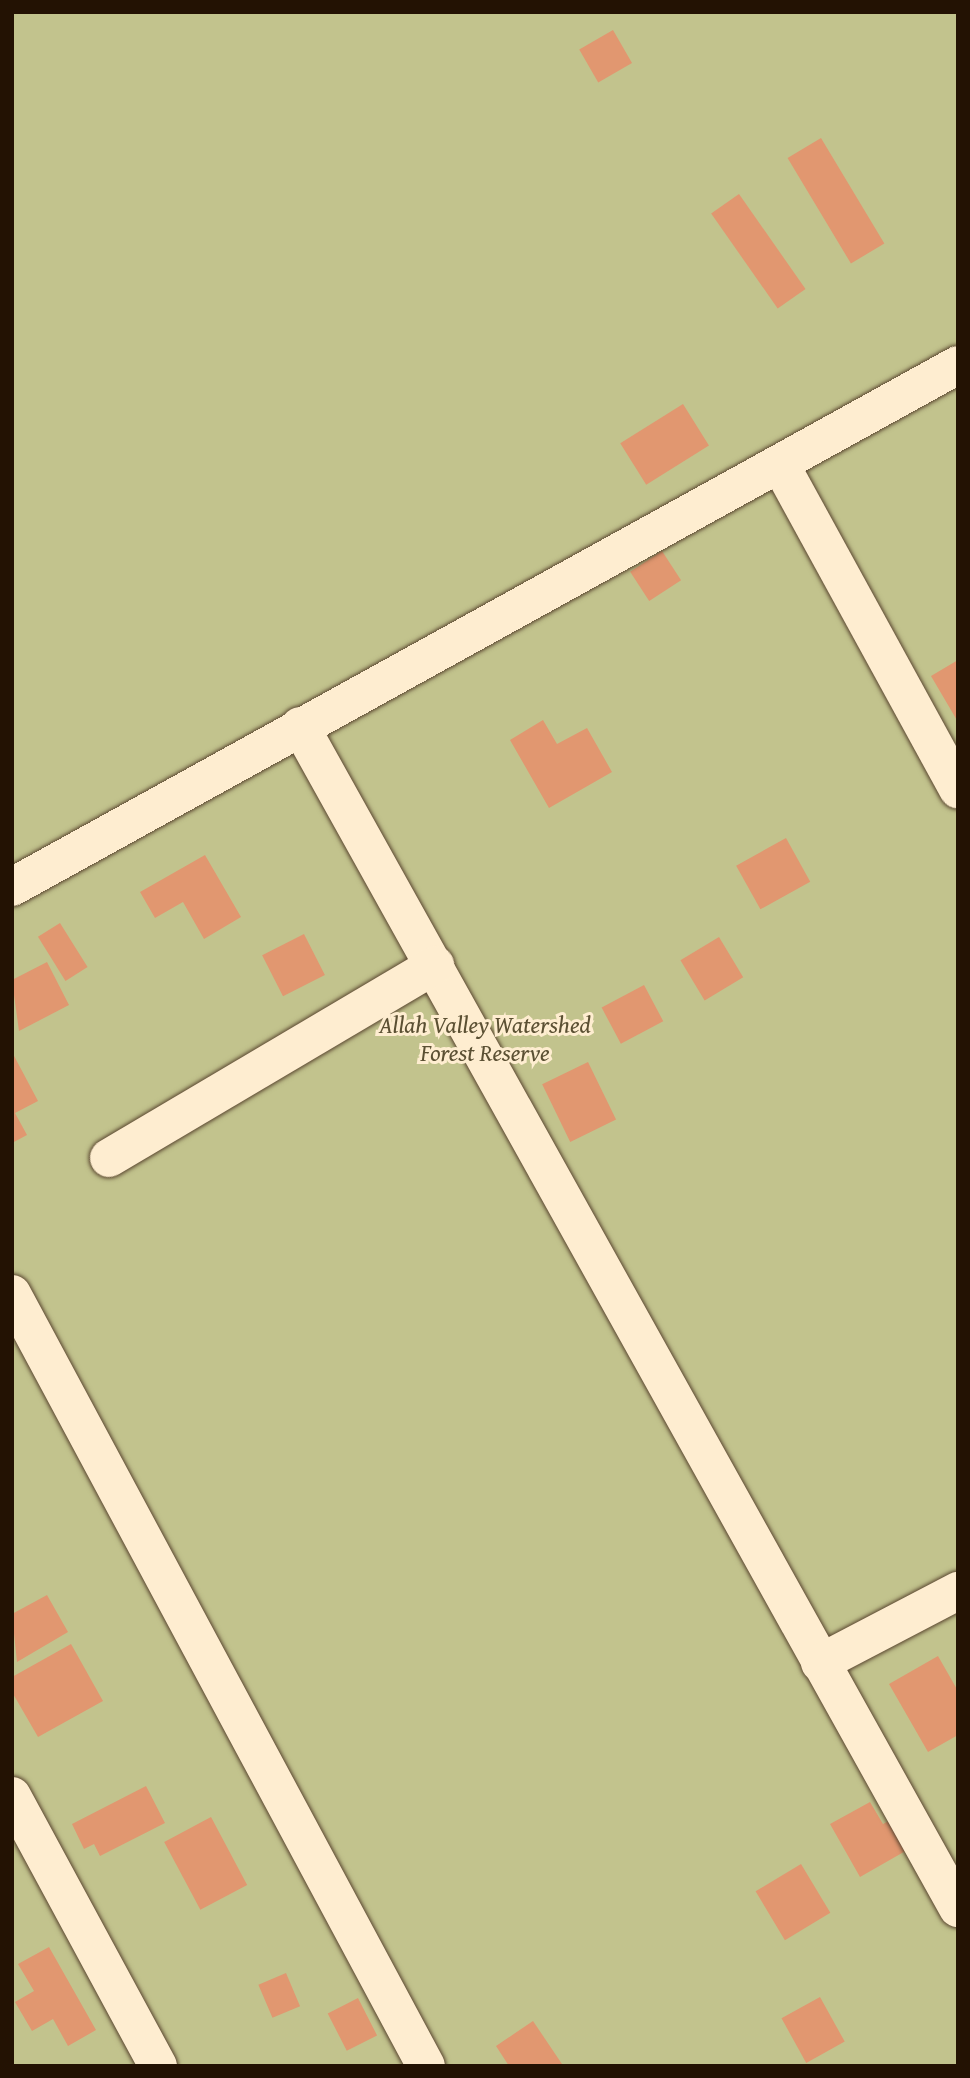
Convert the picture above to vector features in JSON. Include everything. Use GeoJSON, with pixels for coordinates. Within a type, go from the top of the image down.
{"type":"FeatureCollection","features":[{"type":"Feature","properties":{"kind":"street"},"geometry":{"type":"LineString","coordinates":[[12,887],[958,365]]}},
{"type":"Feature","properties":{"kind":"street"},"geometry":{"type":"LineString","coordinates":[[780,464],[958,789]]}},
{"type":"Feature","properties":{"kind":"street"},"geometry":{"type":"LineString","coordinates":[[300,726],[820,1663],[955,1895]]}},
{"type":"Feature","properties":{"kind":"street"},"geometry":{"type":"LineString","coordinates":[[109,1158],[435,965]]}},
{"type":"Feature","properties":{"kind":"street"},"geometry":{"type":"LineString","coordinates":[[12,1294],[426,2066]]}},
{"type":"Feature","properties":{"kind":"street"},"geometry":{"type":"LineString","coordinates":[[820,1663],[958,1591]]}},
{"type":"Feature","properties":{"kind":"street"},"geometry":{"type":"LineString","coordinates":[[12,1796],[158,2066]]}},
{"type":"Feature","properties":{"kind":"green space","name":"Allah Valley Watershed Forest Reserve"},"geometry":{"type":"Polygon","coordinates":[[[12,12],[958,12],[958,2066],[12,2066],[12,12]]]}},
{"type":"Feature","properties":{"kind":"building"},"geometry":{"type":"Polygon","coordinates":[[[613,30],[632,63],[598,82],[579,50],[613,30]]]}},
{"type":"Feature","properties":{"kind":"building"},"geometry":{"type":"Polygon","coordinates":[[[821,138],[884,243],[851,264],[788,158],[821,138]]]}},
{"type":"Feature","properties":{"kind":"building"},"geometry":{"type":"Polygon","coordinates":[[[739,194],[806,289],[778,309],[711,214],[739,194]]]}},
{"type":"Feature","properties":{"kind":"building"},"geometry":{"type":"Polygon","coordinates":[[[683,404],[709,446],[646,485],[620,443],[683,404]]]}},
{"type":"Feature","properties":{"kind":"building"},"geometry":{"type":"Polygon","coordinates":[[[662,551],[681,580],[649,601],[630,572],[662,551]]]}},
{"type":"Feature","properties":{"kind":"building"},"geometry":{"type":"Polygon","coordinates":[[[958,660],[958,722],[931,676],[958,660]]]}},
{"type":"Feature","properties":{"kind":"building"},"geometry":{"type":"Polygon","coordinates":[[[543,720],[557,744],[587,728],[612,772],[549,808],[510,740],[543,720]]]}},
{"type":"Feature","properties":{"kind":"building"},"geometry":{"type":"Polygon","coordinates":[[[786,838],[810,882],[760,909],[736,866],[786,838]]]}},
{"type":"Feature","properties":{"kind":"building"},"geometry":{"type":"Polygon","coordinates":[[[205,855],[241,917],[204,939],[183,902],[155,918],[140,892],[205,855]]]}},
{"type":"Feature","properties":{"kind":"building"},"geometry":{"type":"Polygon","coordinates":[[[60,923],[88,967],[66,981],[38,937],[60,923]]]}},
{"type":"Feature","properties":{"kind":"building"},"geometry":{"type":"Polygon","coordinates":[[[304,934],[325,975],[283,996],[262,955],[304,934]]]}},
{"type":"Feature","properties":{"kind":"building"},"geometry":{"type":"Polygon","coordinates":[[[719,937],[743,977],[705,1000],[680,960],[719,937]]]}},
{"type":"Feature","properties":{"kind":"building"},"geometry":{"type":"Polygon","coordinates":[[[47,962],[69,1005],[19,1031],[12,980],[47,962]]]}},
{"type":"Feature","properties":{"kind":"building"},"geometry":{"type":"Polygon","coordinates":[[[644,985],[663,1021],[621,1044],[602,1008],[644,985]]]}},
{"type":"Feature","properties":{"kind":"building"},"geometry":{"type":"Polygon","coordinates":[[[12,1052],[38,1101],[15,1113],[27,1135],[12,1143],[12,1052]]]}},
{"type":"Feature","properties":{"kind":"building"},"geometry":{"type":"Polygon","coordinates":[[[588,1062],[616,1120],[570,1142],[542,1084],[588,1062]]]}},
{"type":"Feature","properties":{"kind":"building"},"geometry":{"type":"Polygon","coordinates":[[[47,1595],[68,1632],[17,1662],[12,1614],[47,1595]]]}},
{"type":"Feature","properties":{"kind":"building"},"geometry":{"type":"Polygon","coordinates":[[[71,1644],[103,1701],[38,1737],[12,1692],[12,1677],[71,1644]]]}},
{"type":"Feature","properties":{"kind":"building"},"geometry":{"type":"Polygon","coordinates":[[[938,1656],[958,1691],[958,1735],[928,1752],[889,1684],[938,1656]]]}},
{"type":"Feature","properties":{"kind":"building"},"geometry":{"type":"Polygon","coordinates":[[[146,1786],[165,1823],[100,1856],[94,1844],[84,1849],[72,1824],[146,1786]]]}},
{"type":"Feature","properties":{"kind":"building"},"geometry":{"type":"Polygon","coordinates":[[[870,1802],[883,1824],[892,1819],[909,1849],[860,1877],[830,1824],[870,1802]]]}},
{"type":"Feature","properties":{"kind":"building"},"geometry":{"type":"Polygon","coordinates":[[[211,1817],[247,1885],[200,1910],[164,1842],[211,1817]]]}},
{"type":"Feature","properties":{"kind":"building"},"geometry":{"type":"Polygon","coordinates":[[[801,1864],[830,1913],[785,1940],[756,1891],[801,1864]]]}},
{"type":"Feature","properties":{"kind":"building"},"geometry":{"type":"Polygon","coordinates":[[[49,1947],[96,2030],[68,2046],[53,2019],[32,2031],[15,2002],[34,1991],[18,1964],[49,1947]]]}},
{"type":"Feature","properties":{"kind":"building"},"geometry":{"type":"Polygon","coordinates":[[[286,1973],[300,2006],[272,2018],[258,1985],[286,1973]]]}},
{"type":"Feature","properties":{"kind":"building"},"geometry":{"type":"Polygon","coordinates":[[[820,1997],[845,2042],[806,2063],[782,2018],[820,1997]]]}},
{"type":"Feature","properties":{"kind":"building"},"geometry":{"type":"Polygon","coordinates":[[[358,1998],[377,2035],[347,2051],[328,2013],[358,1998]]]}},
{"type":"Feature","properties":{"kind":"building"},"geometry":{"type":"Polygon","coordinates":[[[533,2021],[562,2064],[509,2066],[496,2046],[533,2021]]]}}]}
